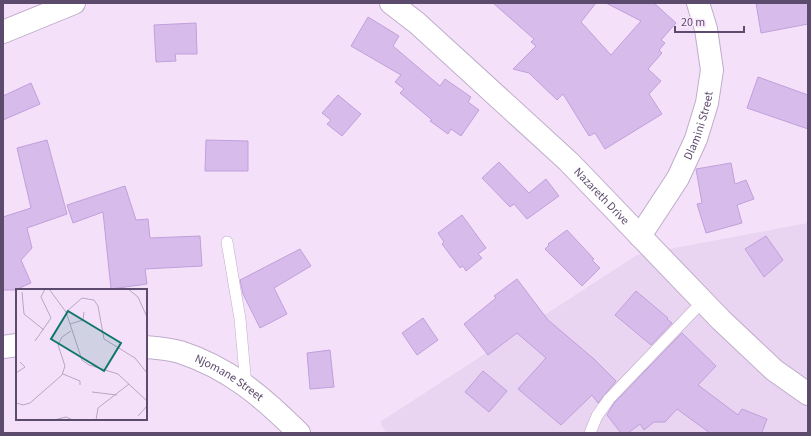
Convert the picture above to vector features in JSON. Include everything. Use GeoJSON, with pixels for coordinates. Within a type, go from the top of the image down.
{"type":"FeatureCollection","features":[{"type":"Feature","properties":{"kind":"street"},"geometry":{"type":"LineString","coordinates":[[3,32],[74,3]]}},
{"type":"Feature","properties":{"kind":"street","name":"Nazareth Drive"},"geometry":{"type":"LineString","coordinates":[[391,3],[417,23],[569,162],[703,301],[774,370],[808,394]]}},
{"type":"Feature","properties":{"kind":"street","name":"Dlamini Street"},"geometry":{"type":"LineString","coordinates":[[640,236],[678,178],[696,139],[707,103],[712,70],[706,29],[698,3]]}},
{"type":"Feature","properties":{"kind":"street"},"geometry":{"type":"LineString","coordinates":[[3,347],[16,345]]}},
{"type":"Feature","properties":{"kind":"street","name":"Njomane Street"},"geometry":{"type":"LineString","coordinates":[[147,347],[178,352],[216,367],[246,386],[274,408],[299,433]]}},
{"type":"Feature","properties":{"kind":"lane"},"geometry":{"type":"LineString","coordinates":[[227,242],[240,319],[246,386]]}},
{"type":"Feature","properties":{"kind":"lane"},"geometry":{"type":"LineString","coordinates":[[590,433],[597,416],[610,399],[703,301]]}},
{"type":"Feature","properties":{"kind":"shaded area"},"geometry":{"type":"Polygon","coordinates":[[[808,223],[808,433],[386,433],[380,422],[637,255],[808,223]]]}},
{"type":"Feature","properties":{"kind":"building"},"geometry":{"type":"Polygon","coordinates":[[[493,3],[596,3],[581,22],[611,55],[641,21],[606,3],[654,3],[676,23],[661,40],[665,43],[659,50],[662,53],[648,69],[661,81],[649,94],[662,114],[605,149],[595,133],[589,136],[563,94],[557,100],[529,73],[513,69],[536,46],[531,42],[534,39],[493,3]]]}},
{"type":"Feature","properties":{"kind":"building"},"geometry":{"type":"Polygon","coordinates":[[[756,3],[808,3],[808,24],[761,33],[756,3]]]}},
{"type":"Feature","properties":{"kind":"building"},"geometry":{"type":"Polygon","coordinates":[[[368,17],[399,36],[393,46],[440,86],[445,79],[471,97],[468,102],[479,110],[461,136],[451,129],[448,134],[430,121],[432,120],[400,93],[404,89],[395,82],[401,75],[351,46],[368,17]]]}},
{"type":"Feature","properties":{"kind":"building"},"geometry":{"type":"Polygon","coordinates":[[[196,23],[197,54],[175,54],[176,61],[156,62],[154,25],[196,23]]]}},
{"type":"Feature","properties":{"kind":"building"},"geometry":{"type":"Polygon","coordinates":[[[758,77],[808,95],[808,129],[747,108],[758,77]]]}},
{"type":"Feature","properties":{"kind":"building"},"geometry":{"type":"Polygon","coordinates":[[[31,83],[40,104],[3,120],[3,96],[31,83]]]}},
{"type":"Feature","properties":{"kind":"building"},"geometry":{"type":"Polygon","coordinates":[[[338,95],[361,114],[342,136],[327,124],[331,120],[322,113],[338,95]]]}},
{"type":"Feature","properties":{"kind":"building"},"geometry":{"type":"Polygon","coordinates":[[[47,140],[67,214],[27,228],[32,248],[21,260],[31,283],[15,290],[3,290],[3,217],[31,208],[17,148],[47,140]]]}},
{"type":"Feature","properties":{"kind":"building"},"geometry":{"type":"Polygon","coordinates":[[[206,140],[248,141],[248,171],[205,171],[206,140]]]}},
{"type":"Feature","properties":{"kind":"building"},"geometry":{"type":"Polygon","coordinates":[[[499,162],[529,193],[546,179],[559,196],[527,219],[514,204],[510,207],[482,178],[499,162]]]}},
{"type":"Feature","properties":{"kind":"building"},"geometry":{"type":"Polygon","coordinates":[[[731,163],[735,184],[746,180],[754,199],[737,205],[742,223],[706,233],[697,204],[702,203],[696,169],[731,163]]]}},
{"type":"Feature","properties":{"kind":"building"},"geometry":{"type":"Polygon","coordinates":[[[125,186],[136,220],[148,219],[150,238],[200,236],[202,266],[145,269],[147,284],[111,289],[103,212],[73,223],[67,205],[125,186]]]}},
{"type":"Feature","properties":{"kind":"building"},"geometry":{"type":"Polygon","coordinates":[[[462,215],[486,248],[478,254],[482,258],[466,271],[463,266],[460,268],[442,244],[444,242],[438,233],[462,215]]]}},
{"type":"Feature","properties":{"kind":"building"},"geometry":{"type":"Polygon","coordinates":[[[567,230],[594,259],[592,260],[600,268],[582,286],[545,249],[549,245],[548,244],[567,230]]]}},
{"type":"Feature","properties":{"kind":"building"},"geometry":{"type":"Polygon","coordinates":[[[766,236],[783,260],[764,277],[745,249],[766,236]]]}},
{"type":"Feature","properties":{"kind":"building"},"geometry":{"type":"Polygon","coordinates":[[[300,249],[311,266],[274,288],[287,314],[260,328],[243,294],[240,280],[300,249]]]}},
{"type":"Feature","properties":{"kind":"building"},"geometry":{"type":"Polygon","coordinates":[[[517,279],[548,320],[594,359],[616,381],[598,403],[592,395],[561,425],[518,389],[546,358],[517,333],[488,355],[464,324],[496,298],[494,296],[517,279]]]}},
{"type":"Feature","properties":{"kind":"building"},"geometry":{"type":"Polygon","coordinates":[[[636,291],[672,323],[651,345],[615,315],[636,291]]]}},
{"type":"Feature","properties":{"kind":"building"},"geometry":{"type":"Polygon","coordinates":[[[423,318],[438,340],[417,355],[402,333],[423,318]]]}},
{"type":"Feature","properties":{"kind":"building"},"geometry":{"type":"Polygon","coordinates":[[[682,333],[716,366],[698,385],[738,415],[742,409],[767,419],[762,432],[763,433],[710,433],[677,409],[665,422],[654,422],[644,430],[640,424],[628,433],[621,433],[607,415],[614,403],[682,333]]]}},
{"type":"Feature","properties":{"kind":"building"},"geometry":{"type":"Polygon","coordinates":[[[330,350],[334,387],[310,389],[307,353],[330,350]]]}},
{"type":"Feature","properties":{"kind":"building"},"geometry":{"type":"Polygon","coordinates":[[[483,371],[507,391],[489,412],[465,392],[483,371]]]}}]}
